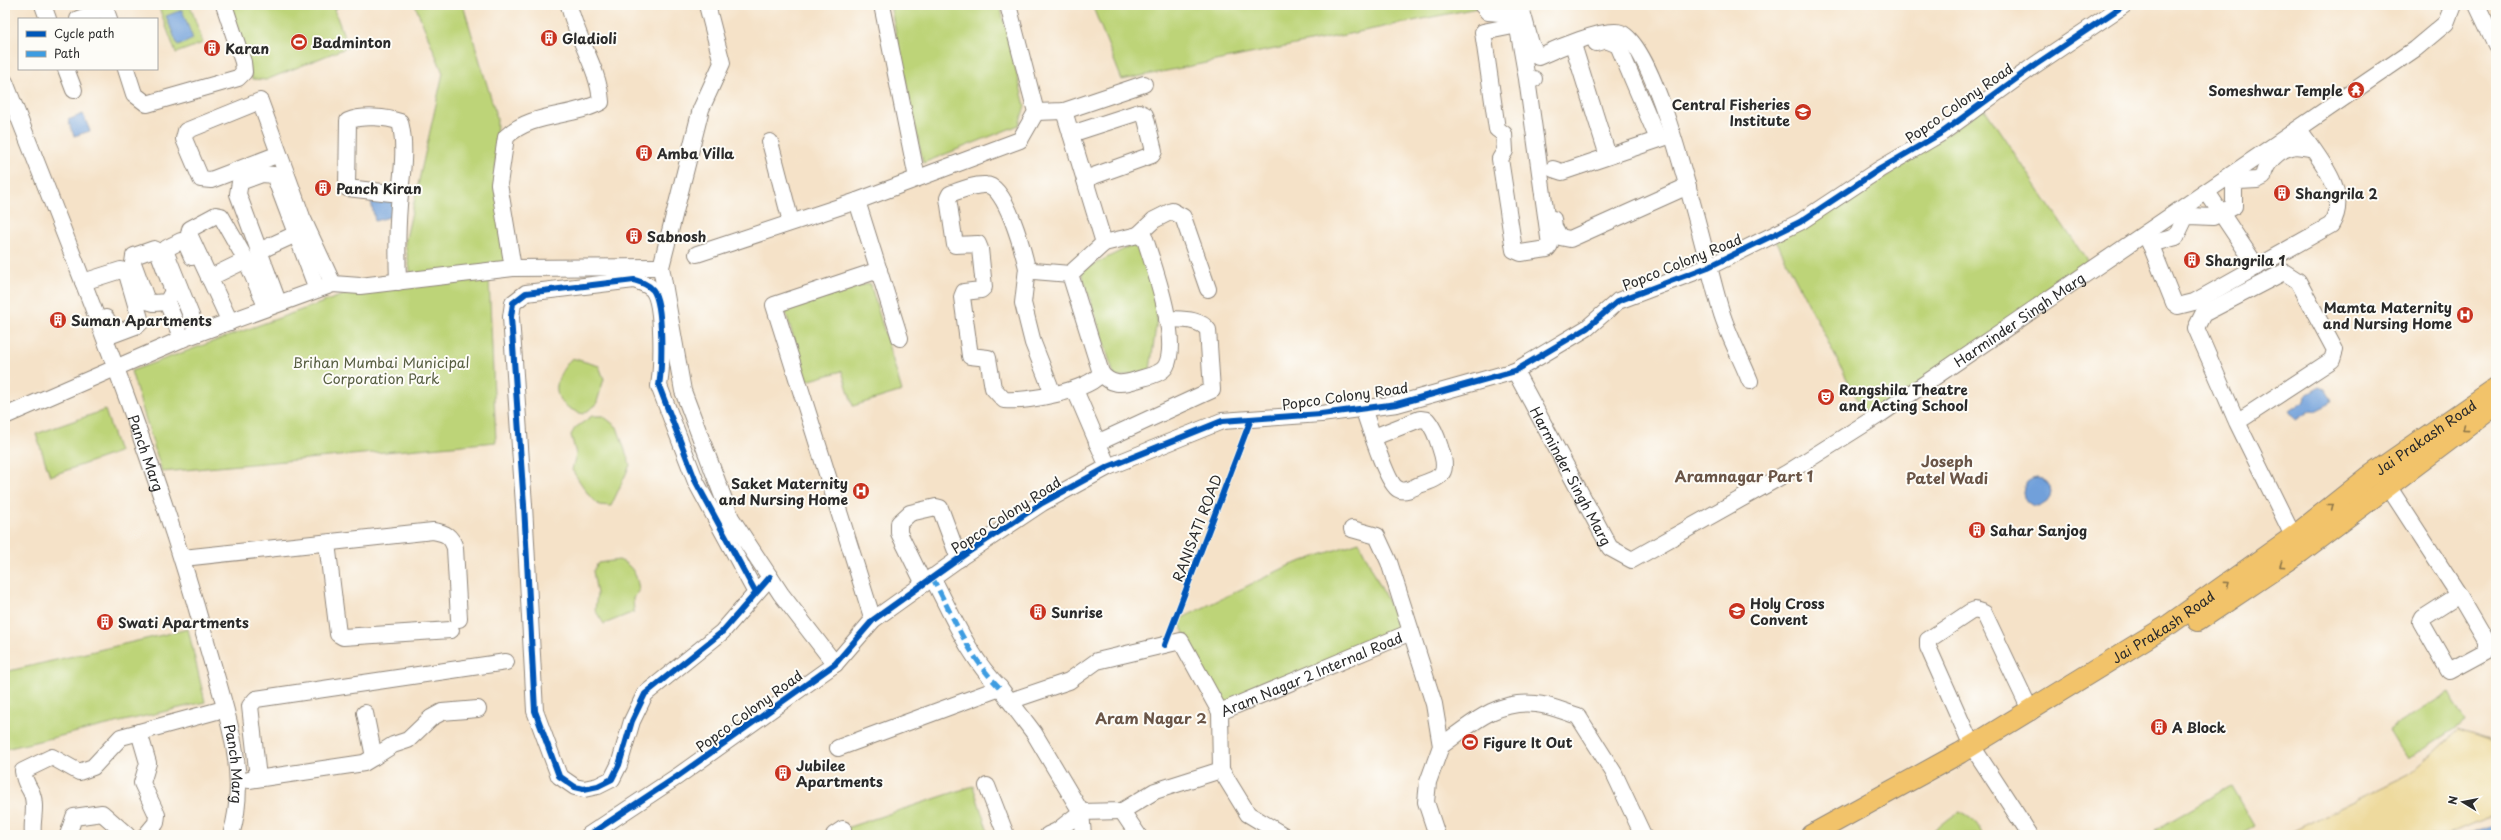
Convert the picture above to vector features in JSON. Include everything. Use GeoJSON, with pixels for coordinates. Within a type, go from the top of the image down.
{"type":"FeatureCollection","features":[{"type":"Feature","properties":{"kind":"main road","name":"Jai Prakash Road"},"geometry":{"type":"LineString","coordinates":[[1810,835],[1855,819],[1921,783],[2173,629],[2379,486],[2496,393]]}},
{"type":"Feature","properties":{"kind":"main road","name":"Jai Prakash Road"},"geometry":{"type":"LineString","coordinates":[[1975,751],[2030,712],[2173,629]]}},
{"type":"Feature","properties":{"kind":"main road","name":"Jai Prakash Road"},"geometry":{"type":"LineString","coordinates":[[1840,835],[1855,819]]}},
{"type":"Feature","properties":{"kind":"street"},"geometry":{"type":"LineString","coordinates":[[43,5],[48,18]]}},
{"type":"Feature","properties":{"kind":"street"},"geometry":{"type":"LineString","coordinates":[[126,70],[134,94],[147,104],[238,78],[244,72],[243,62],[224,5]]}},
{"type":"Feature","properties":{"kind":"street"},"geometry":{"type":"LineString","coordinates":[[513,268],[499,184],[506,137],[523,123],[587,109],[601,102],[600,88],[572,20],[569,5]]}},
{"type":"Feature","properties":{"kind":"street"},"geometry":{"type":"LineString","coordinates":[[707,5],[722,64],[701,109],[662,267],[683,392],[731,518],[770,577],[835,664]]}},
{"type":"Feature","properties":{"kind":"street"},"geometry":{"type":"LineString","coordinates":[[882,5],[917,178]]}},
{"type":"Feature","properties":{"kind":"street"},"geometry":{"type":"LineString","coordinates":[[697,254],[857,201],[1020,140],[1036,112],[1008,5]]}},
{"type":"Feature","properties":{"kind":"street"},"geometry":{"type":"LineString","coordinates":[[1482,5],[1488,12],[1523,15],[1531,44],[1534,71],[1546,195],[1550,245],[1547,249],[1517,252],[1514,250],[1500,159],[1505,151],[1504,134],[1497,129],[1483,32],[1513,26],[1518,28],[1534,71]]}},
{"type":"Feature","properties":{"kind":"street","name":"Popco Colony Road"},"geometry":{"type":"LineString","coordinates":[[589,835],[678,776],[835,664],[873,620],[928,580],[1042,502],[1108,467],[1222,421],[1321,414],[1397,404],[1516,371],[1587,328],[1618,301],[1708,267],[1800,222],[1880,169],[1943,132],[2035,65],[2124,5]]}},
{"type":"Feature","properties":{"kind":"street","name":"Harminder Singh Marg"},"geometry":{"type":"LineString","coordinates":[[1516,371],[1610,548],[1632,560],[1731,506],[1854,432],[2148,239],[2207,192],[2415,49],[2446,22],[2453,5]]}},
{"type":"Feature","properties":{"kind":"street"},"geometry":{"type":"LineString","coordinates":[[2477,5],[2496,44]]}},
{"type":"Feature","properties":{"kind":"street"},"geometry":{"type":"LineString","coordinates":[[81,18],[100,12]]}},
{"type":"Feature","properties":{"kind":"street"},"geometry":{"type":"LineString","coordinates":[[1534,71],[1570,43],[1620,32],[1633,41],[1659,94],[1665,137]]}},
{"type":"Feature","properties":{"kind":"street"},"geometry":{"type":"LineString","coordinates":[[1534,71],[1546,60],[1606,40],[1618,45],[1688,186],[1708,267],[1722,314],[1750,381]]}},
{"type":"Feature","properties":{"kind":"street"},"geometry":{"type":"LineString","coordinates":[[1575,51],[1608,156]]}},
{"type":"Feature","properties":{"kind":"street"},"geometry":{"type":"LineString","coordinates":[[66,70],[74,90]]}},
{"type":"Feature","properties":{"kind":"street"},"geometry":{"type":"LineString","coordinates":[[115,70],[123,94]]}},
{"type":"Feature","properties":{"kind":"street","name":"Panch Marg"},"geometry":{"type":"LineString","coordinates":[[5,82],[88,280],[183,558],[224,709],[239,782],[238,806],[231,835]]}},
{"type":"Feature","properties":{"kind":"street"},"geometry":{"type":"LineString","coordinates":[[1036,112],[1064,111],[1144,84]]}},
{"type":"Feature","properties":{"kind":"street"},"geometry":{"type":"LineString","coordinates":[[279,154],[211,180],[201,179],[184,139],[186,131],[260,101],[302,217],[333,284]]}},
{"type":"Feature","properties":{"kind":"street"},"geometry":{"type":"LineString","coordinates":[[1064,111],[1104,243]]}},
{"type":"Feature","properties":{"kind":"street"},"geometry":{"type":"LineString","coordinates":[[1071,134],[1138,112],[1144,115],[1154,151],[1152,156],[1085,179]]}},
{"type":"Feature","properties":{"kind":"street"},"geometry":{"type":"LineString","coordinates":[[398,282],[400,194],[404,137],[400,122],[393,119],[358,118],[348,121],[347,188],[400,194]]}},
{"type":"Feature","properties":{"kind":"street"},"geometry":{"type":"LineString","coordinates":[[2299,129],[2333,180],[2338,199],[2335,218],[2331,225],[2194,302],[2178,306],[2174,303],[2148,239],[2176,237],[2185,218],[2190,216],[2213,217],[2234,206],[2234,186],[2239,181],[2257,180],[2263,177],[2264,171],[2277,154],[2293,146],[2311,148]]}},
{"type":"Feature","properties":{"kind":"street"},"geometry":{"type":"LineString","coordinates":[[1553,170],[1562,172],[1665,137]]}},
{"type":"Feature","properties":{"kind":"street"},"geometry":{"type":"LineString","coordinates":[[770,142],[791,222]]}},
{"type":"Feature","properties":{"kind":"street"},"geometry":{"type":"LineString","coordinates":[[272,304],[252,256],[238,194],[240,182],[262,174],[274,175],[317,289]]}},
{"type":"Feature","properties":{"kind":"street"},"geometry":{"type":"LineString","coordinates":[[1053,394],[1033,343],[1023,303],[1027,268],[1019,237],[1000,193],[994,187],[986,184],[950,194],[948,198],[955,245],[978,244],[980,249],[984,287],[981,290],[964,292],[962,297],[970,356],[988,358],[994,388],[1004,400],[1053,394],[1075,390],[1097,378],[1101,373]]}},
{"type":"Feature","properties":{"kind":"street"},"geometry":{"type":"LineString","coordinates":[[1546,195],[1554,227],[1560,237],[1570,239],[1688,186]]}},
{"type":"Feature","properties":{"kind":"street"},"geometry":{"type":"LineString","coordinates":[[2207,192],[2257,267]]}},
{"type":"Feature","properties":{"kind":"street"},"geometry":{"type":"LineString","coordinates":[[857,201],[880,270],[900,338]]}},
{"type":"Feature","properties":{"kind":"street"},"geometry":{"type":"LineString","coordinates":[[1027,268],[1034,271],[1070,274],[1104,243],[1138,235],[1159,217],[1172,211],[1183,217],[1208,289]]}},
{"type":"Feature","properties":{"kind":"street"},"geometry":{"type":"LineString","coordinates":[[226,323],[209,278],[189,234],[190,229],[216,215],[221,216],[252,256]]}},
{"type":"Feature","properties":{"kind":"street"},"geometry":{"type":"LineString","coordinates":[[209,278],[296,234]]}},
{"type":"Feature","properties":{"kind":"street"},"geometry":{"type":"LineString","coordinates":[[1070,274],[1101,373],[1108,381],[1122,383],[1161,371],[1166,366],[1169,347],[1166,310],[1145,239],[1138,235]]}},
{"type":"Feature","properties":{"kind":"street"},"geometry":{"type":"LineString","coordinates":[[198,333],[166,253],[166,248],[181,241],[185,241],[226,323]]}},
{"type":"Feature","properties":{"kind":"street"},"geometry":{"type":"LineString","coordinates":[[5,416],[182,339],[272,304],[333,284],[360,286],[513,268],[662,267]]}},
{"type":"Feature","properties":{"kind":"street"},"geometry":{"type":"LineString","coordinates":[[88,280],[121,270],[125,272],[141,322],[138,325],[114,334],[102,318]]}},
{"type":"Feature","properties":{"kind":"street"},"geometry":{"type":"LineString","coordinates":[[873,620],[774,305],[880,270]]}},
{"type":"Feature","properties":{"kind":"street"},"geometry":{"type":"LineString","coordinates":[[2237,422],[2332,360],[2334,355],[2335,350],[2298,281],[2284,272],[2203,314],[2196,328],[2237,422],[2297,544]]}},
{"type":"Feature","properties":{"kind":"street"},"geometry":{"type":"LineString","coordinates":[[756,592],[696,482],[659,386],[661,369],[661,317],[653,290],[644,283],[634,280],[526,293],[514,303],[510,317],[524,505],[535,711],[559,776],[575,787],[584,789],[598,786],[612,779],[620,765],[632,721],[645,694],[722,632],[770,577]]}},
{"type":"Feature","properties":{"kind":"street"},"geometry":{"type":"LineString","coordinates":[[167,302],[182,339]]}},
{"type":"Feature","properties":{"kind":"street"},"geometry":{"type":"LineString","coordinates":[[1097,443],[1212,390],[1208,330],[1205,326],[1193,321],[1167,319]]}},
{"type":"Feature","properties":{"kind":"street"},"geometry":{"type":"LineString","coordinates":[[1075,390],[1108,467]]}},
{"type":"Feature","properties":{"kind":"street"},"geometry":{"type":"LineString","coordinates":[[1363,408],[1374,437],[1392,482],[1398,489],[1405,490],[1437,479],[1444,472],[1446,464],[1433,426],[1428,420],[1420,419],[1374,437]]}},
{"type":"Feature","properties":{"kind":"street"},"geometry":{"type":"LineString","coordinates":[[2379,486],[2460,595],[2488,646],[2486,651],[2449,671],[2421,622],[2423,618],[2460,595]]}},
{"type":"Feature","properties":{"kind":"street"},"geometry":{"type":"LineString","coordinates":[[959,559],[940,508],[936,507],[910,513],[899,523],[899,533],[983,672],[1000,688],[1034,733],[1081,812],[1083,835]]}},
{"type":"Feature","properties":{"kind":"street"},"geometry":{"type":"LineString","coordinates":[[1352,529],[1377,536],[1389,562],[1434,704],[1441,746],[1428,782],[1426,802],[1436,835]]}},
{"type":"Feature","properties":{"kind":"street"},"geometry":{"type":"LineString","coordinates":[[183,558],[327,543],[433,532],[443,533],[451,538],[455,548],[455,624],[343,637],[338,634],[335,628],[327,543]]}},
{"type":"Feature","properties":{"kind":"street"},"geometry":{"type":"LineString","coordinates":[[2030,712],[1984,613],[1975,610],[1970,612],[1928,640],[1927,644],[1975,751],[2030,835]]}},
{"type":"Feature","properties":{"kind":"street","name":"Aram Nagar 2 Internal Road"},"geometry":{"type":"LineString","coordinates":[[1221,770],[1220,712],[1411,632]]}},
{"type":"Feature","properties":{"kind":"street"},"geometry":{"type":"LineString","coordinates":[[1010,701],[1069,681],[1097,661],[1181,641],[1220,712]]}},
{"type":"Feature","properties":{"kind":"street"},"geometry":{"type":"LineString","coordinates":[[258,778],[250,706],[256,699],[506,662]]}},
{"type":"Feature","properties":{"kind":"street"},"geometry":{"type":"LineString","coordinates":[[838,748],[1000,688]]}},
{"type":"Feature","properties":{"kind":"street"},"geometry":{"type":"LineString","coordinates":[[1441,746],[1491,711],[1515,703],[1537,704],[1578,716],[1614,773],[1643,835]]}},
{"type":"Feature","properties":{"kind":"street"},"geometry":{"type":"LineString","coordinates":[[34,835],[32,794],[25,784],[23,771],[52,757],[79,772],[93,767],[121,737],[224,709]]}},
{"type":"Feature","properties":{"kind":"street"},"geometry":{"type":"LineString","coordinates":[[239,782],[364,763],[393,745],[408,740],[432,718],[442,712],[478,709]]}},
{"type":"Feature","properties":{"kind":"street"},"geometry":{"type":"LineString","coordinates":[[365,713],[374,757]]}},
{"type":"Feature","properties":{"kind":"street"},"geometry":{"type":"LineString","coordinates":[[139,732],[148,763],[142,783],[157,815],[156,823],[146,835]]}},
{"type":"Feature","properties":{"kind":"street"},"geometry":{"type":"LineString","coordinates":[[1048,835],[1057,831],[1081,812],[1122,810],[1155,791],[1221,770],[1248,814],[1283,835]]}},
{"type":"Feature","properties":{"kind":"street"},"geometry":{"type":"LineString","coordinates":[[987,786],[1006,835]]}},
{"type":"Feature","properties":{"kind":"street"},"geometry":{"type":"LineString","coordinates":[[1122,810],[1138,835]]}},
{"type":"Feature","properties":{"kind":"street"},"geometry":{"type":"LineString","coordinates":[[68,835],[74,817],[102,813],[127,835]]}},
{"type":"Feature","properties":{"kind":"green space"},"geometry":{"type":"Polygon","coordinates":[[[158,5],[190,5],[203,43],[176,53],[158,5]]]}},
{"type":"Feature","properties":{"kind":"green space"},"geometry":{"type":"Polygon","coordinates":[[[231,5],[343,5],[334,9],[348,47],[266,80],[252,79],[231,5]]]}},
{"type":"Feature","properties":{"kind":"green space"},"geometry":{"type":"Polygon","coordinates":[[[415,5],[463,5],[497,118],[495,188],[509,265],[411,275],[405,243],[443,73],[415,5]]]}},
{"type":"Feature","properties":{"kind":"green space"},"geometry":{"type":"Polygon","coordinates":[[[890,5],[1000,5],[1025,106],[1019,125],[923,163],[890,5]]]}},
{"type":"Feature","properties":{"kind":"green space"},"geometry":{"type":"Polygon","coordinates":[[[1092,5],[1482,5],[1482,7],[1122,80],[1092,5]]]}},
{"type":"Feature","properties":{"kind":"green space"},"geometry":{"type":"Polygon","coordinates":[[[1984,108],[2091,267],[1867,418],[1775,239],[1872,187],[1984,108]]]}},
{"type":"Feature","properties":{"kind":"green space"},"geometry":{"type":"Polygon","coordinates":[[[1140,241],[1155,296],[1157,319],[1150,370],[1115,378],[1081,271],[1140,241]]]}},
{"type":"Feature","properties":{"kind":"green space","name":"Brihan Mumbai Municipal Corporation Park"},"geometry":{"type":"Polygon","coordinates":[[[489,278],[496,442],[162,472],[131,371],[360,289],[489,278]]]}},
{"type":"Feature","properties":{"kind":"green space"},"geometry":{"type":"Polygon","coordinates":[[[870,283],[902,391],[853,406],[842,371],[807,381],[785,310],[870,283]]]}},
{"type":"Feature","properties":{"kind":"green space"},"geometry":{"type":"Polygon","coordinates":[[[572,358],[599,366],[604,379],[596,405],[583,414],[572,410],[564,404],[559,398],[557,391],[557,383],[560,375],[572,358]]]}},
{"type":"Feature","properties":{"kind":"green space"},"geometry":{"type":"Polygon","coordinates":[[[105,410],[119,452],[50,476],[36,434],[105,410]]]}},
{"type":"Feature","properties":{"kind":"green space"},"geometry":{"type":"Polygon","coordinates":[[[592,416],[603,416],[617,427],[630,465],[611,506],[599,505],[588,494],[572,470],[576,454],[571,435],[575,428],[592,416]]]}},
{"type":"Feature","properties":{"kind":"green space"},"geometry":{"type":"Polygon","coordinates":[[[1359,542],[1402,631],[1220,712],[1178,620],[1288,566],[1359,542]]]}},
{"type":"Feature","properties":{"kind":"green space"},"geometry":{"type":"Polygon","coordinates":[[[619,560],[628,565],[634,572],[639,592],[633,598],[634,612],[604,624],[595,610],[597,594],[593,571],[598,563],[619,560]]]}},
{"type":"Feature","properties":{"kind":"green space"},"geometry":{"type":"Polygon","coordinates":[[[188,629],[205,702],[5,749],[5,672],[188,629]]]}},
{"type":"Feature","properties":{"kind":"green space"},"geometry":{"type":"Polygon","coordinates":[[[2449,692],[2465,722],[2407,759],[2389,730],[2449,692]]]}},
{"type":"Feature","properties":{"kind":"green space"},"geometry":{"type":"Polygon","coordinates":[[[973,786],[989,835],[845,835],[843,829],[973,786]]]}},
{"type":"Feature","properties":{"kind":"green space"},"geometry":{"type":"Polygon","coordinates":[[[2231,786],[2254,826],[2238,835],[2158,835],[2155,830],[2231,786]]]}},
{"type":"Feature","properties":{"kind":"green space"},"geometry":{"type":"Polygon","coordinates":[[[1960,812],[1974,821],[1979,827],[1982,835],[1927,835],[1951,817],[1960,812]]]}},
{"type":"Feature","properties":{"kind":"sand"},"geometry":{"type":"Polygon","coordinates":[[[2458,730],[2496,742],[2496,814],[2447,835],[2285,835],[2411,773],[2458,730]]]}},
{"type":"Feature","properties":{"kind":"water"},"geometry":{"type":"Polygon","coordinates":[[[182,10],[193,39],[178,46],[166,16],[182,10]]]}},
{"type":"Feature","properties":{"kind":"water"},"geometry":{"type":"Polygon","coordinates":[[[83,114],[90,131],[74,136],[68,120],[83,114]]]}},
{"type":"Feature","properties":{"kind":"water"},"geometry":{"type":"Polygon","coordinates":[[[370,196],[394,198],[393,216],[375,221],[370,196]]]}},
{"type":"Feature","properties":{"kind":"water"},"geometry":{"type":"Polygon","coordinates":[[[2320,387],[2325,389],[2332,400],[2331,403],[2315,411],[2311,410],[2296,420],[2289,411],[2305,400],[2306,395],[2320,387]]]}},
{"type":"Feature","properties":{"kind":"water"},"geometry":{"type":"Polygon","coordinates":[[[2037,478],[2047,482],[2051,492],[2047,502],[2037,506],[2027,502],[2023,492],[2027,482],[2037,478]]]}},
{"type":"Feature","properties":{"kind":"water"},"geometry":{"type":"Polygon","coordinates":[[[2496,823],[2496,835],[2467,835],[2496,823]]]}},
{"type":"Feature","properties":{"kind":"marked path"},"geometry":{"type":"LineString","coordinates":[[932,577],[970,649],[979,663],[1000,688]]}},
{"type":"Feature","properties":{"kind":"cycle path"},"geometry":{"type":"LineString","coordinates":[[589,835],[678,776],[835,664],[873,620],[964,555],[1042,503],[1108,467],[1222,421],[1321,414],[1397,404],[1515,371],[1587,328],[1618,301],[1708,267],[1800,222],[1880,169],[1943,132],[2035,65],[2124,5]]}},
{"type":"Feature","properties":{"kind":"cycle path"},"geometry":{"type":"LineString","coordinates":[[756,593],[696,482],[659,386],[661,365],[661,322],[657,298],[653,290],[642,282],[634,280],[526,293],[513,303],[511,317],[524,505],[535,711],[559,776],[575,787],[584,789],[598,786],[612,779],[619,765],[632,721],[645,694],[722,632],[770,577]]}},
{"type":"Feature","properties":{"kind":"cycle path","name":"RANISATI ROAD"},"geometry":{"type":"LineString","coordinates":[[1165,645],[1251,419]]}},
{"type":"Feature","properties":{"kind":"place","name":"Gladioli"},"geometry":{"type":"Point","coordinates":[549,38]}},
{"type":"Feature","properties":{"kind":"place","name":"Badminton"},"geometry":{"type":"Point","coordinates":[299,42]}},
{"type":"Feature","properties":{"kind":"place","name":"Karan"},"geometry":{"type":"Point","coordinates":[212,48]}},
{"type":"Feature","properties":{"kind":"place","name":"Someshwar Temple"},"geometry":{"type":"Point","coordinates":[2356,90]}},
{"type":"Feature","properties":{"kind":"place","name":"Central Fisheries Institute"},"geometry":{"type":"Point","coordinates":[1803,112]}},
{"type":"Feature","properties":{"kind":"place","name":"Amba Villa"},"geometry":{"type":"Point","coordinates":[644,153]}},
{"type":"Feature","properties":{"kind":"place","name":"Panch Kiran"},"geometry":{"type":"Point","coordinates":[323,188]}},
{"type":"Feature","properties":{"kind":"place","name":"Shangrila 2"},"geometry":{"type":"Point","coordinates":[2282,193]}},
{"type":"Feature","properties":{"kind":"place","name":"Sabnosh"},"geometry":{"type":"Point","coordinates":[634,236]}},
{"type":"Feature","properties":{"kind":"place","name":"Shangrila 1"},"geometry":{"type":"Point","coordinates":[2192,260]}},
{"type":"Feature","properties":{"kind":"place","name":"Mamta Maternity and Nursing Home"},"geometry":{"type":"Point","coordinates":[2465,315]}},
{"type":"Feature","properties":{"kind":"place","name":"Suman Apartments"},"geometry":{"type":"Point","coordinates":[58,320]}},
{"type":"Feature","properties":{"kind":"place","name":"Rangshila Theatre and Acting School"},"geometry":{"type":"Point","coordinates":[1826,397]}},
{"type":"Feature","properties":{"kind":"place","name":"Saket Maternity and Nursing Home"},"geometry":{"type":"Point","coordinates":[861,491]}},
{"type":"Feature","properties":{"kind":"place","name":"Sahar Sanjog"},"geometry":{"type":"Point","coordinates":[1977,530]}},
{"type":"Feature","properties":{"kind":"place","name":"Holy Cross Convent"},"geometry":{"type":"Point","coordinates":[1737,611]}},
{"type":"Feature","properties":{"kind":"place","name":"Sunrise"},"geometry":{"type":"Point","coordinates":[1038,612]}},
{"type":"Feature","properties":{"kind":"place","name":"Swati Apartments"},"geometry":{"type":"Point","coordinates":[105,622]}},
{"type":"Feature","properties":{"kind":"place","name":"A Block"},"geometry":{"type":"Point","coordinates":[2159,727]}},
{"type":"Feature","properties":{"kind":"place","name":"Figure It Out"},"geometry":{"type":"Point","coordinates":[1470,742]}},
{"type":"Feature","properties":{"kind":"place","name":"Jubilee Apartments"},"geometry":{"type":"Point","coordinates":[783,773]}},
{"type":"Feature","properties":{"kind":"district","name":"Joseph Patel Wadi"},"geometry":{"type":"Point","coordinates":[1947,468]}},
{"type":"Feature","properties":{"kind":"district","name":"Aramnagar Part 1"},"geometry":{"type":"Point","coordinates":[1744,475]}},
{"type":"Feature","properties":{"kind":"district","name":"Aram Nagar 2"},"geometry":{"type":"Point","coordinates":[1151,717]}}]}
